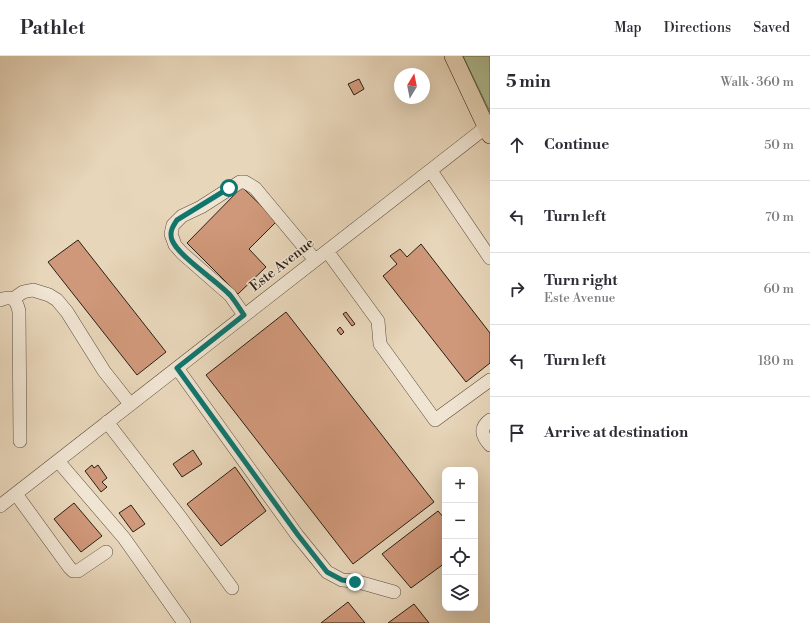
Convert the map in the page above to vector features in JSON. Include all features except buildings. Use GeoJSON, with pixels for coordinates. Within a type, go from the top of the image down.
{"type":"FeatureCollection","features":[{"type":"Feature","properties":{"kind":"main road"},"geometry":{"type":"LineString","coordinates":[[453,56],[489,128]]}},
{"type":"Feature","properties":{"kind":"street","name":"Este Avenue"},"geometry":{"type":"LineString","coordinates":[[0,506],[315,260],[489,128]]}},
{"type":"Feature","properties":{"kind":"street"},"geometry":{"type":"LineString","coordinates":[[431,171],[490,258]]}},
{"type":"Feature","properties":{"kind":"street"},"geometry":{"type":"LineString","coordinates":[[244,315],[230,296],[175,245],[172,240],[171,230],[177,220],[229,188],[240,182],[245,182],[255,188],[265,199],[315,260]]}},
{"type":"Feature","properties":{"kind":"street"},"geometry":{"type":"LineString","coordinates":[[327,251],[378,321],[380,344],[435,420],[490,380]]}},
{"type":"Feature","properties":{"kind":"street"},"geometry":{"type":"LineString","coordinates":[[6,299],[22,292],[33,290],[49,295],[57,300],[67,312],[104,371],[130,404]]}},
{"type":"Feature","properties":{"kind":"street"},"geometry":{"type":"LineString","coordinates":[[6,299],[18,305],[19,311],[20,442]]}},
{"type":"Feature","properties":{"kind":"street"},"geometry":{"type":"LineString","coordinates":[[177,368],[293,529],[327,572],[342,580],[394,592]]}},
{"type":"Feature","properties":{"kind":"street"},"geometry":{"type":"LineString","coordinates":[[490,420],[485,424],[483,430],[485,439],[490,445]]}},
{"type":"Feature","properties":{"kind":"street"},"geometry":{"type":"LineString","coordinates":[[107,422],[181,518],[232,588]]}},
{"type":"Feature","properties":{"kind":"street"},"geometry":{"type":"LineString","coordinates":[[58,461],[124,538],[184,623]]}},
{"type":"Feature","properties":{"kind":"street"},"geometry":{"type":"LineString","coordinates":[[16,494],[73,571],[78,572],[106,552]]}},
{"type":"Feature","properties":{"kind":"green space"},"geometry":{"type":"Polygon","coordinates":[[[463,56],[490,56],[490,112],[463,56]]]}},
{"type":"Feature","properties":{"kind":"route"},"geometry":{"type":"LineString","coordinates":[[229,188],[182,216],[173,225],[171,234],[172,240],[182,253],[230,296],[244,315],[177,368],[221,427],[267,493],[327,572],[342,580],[355,582]]}}]}
